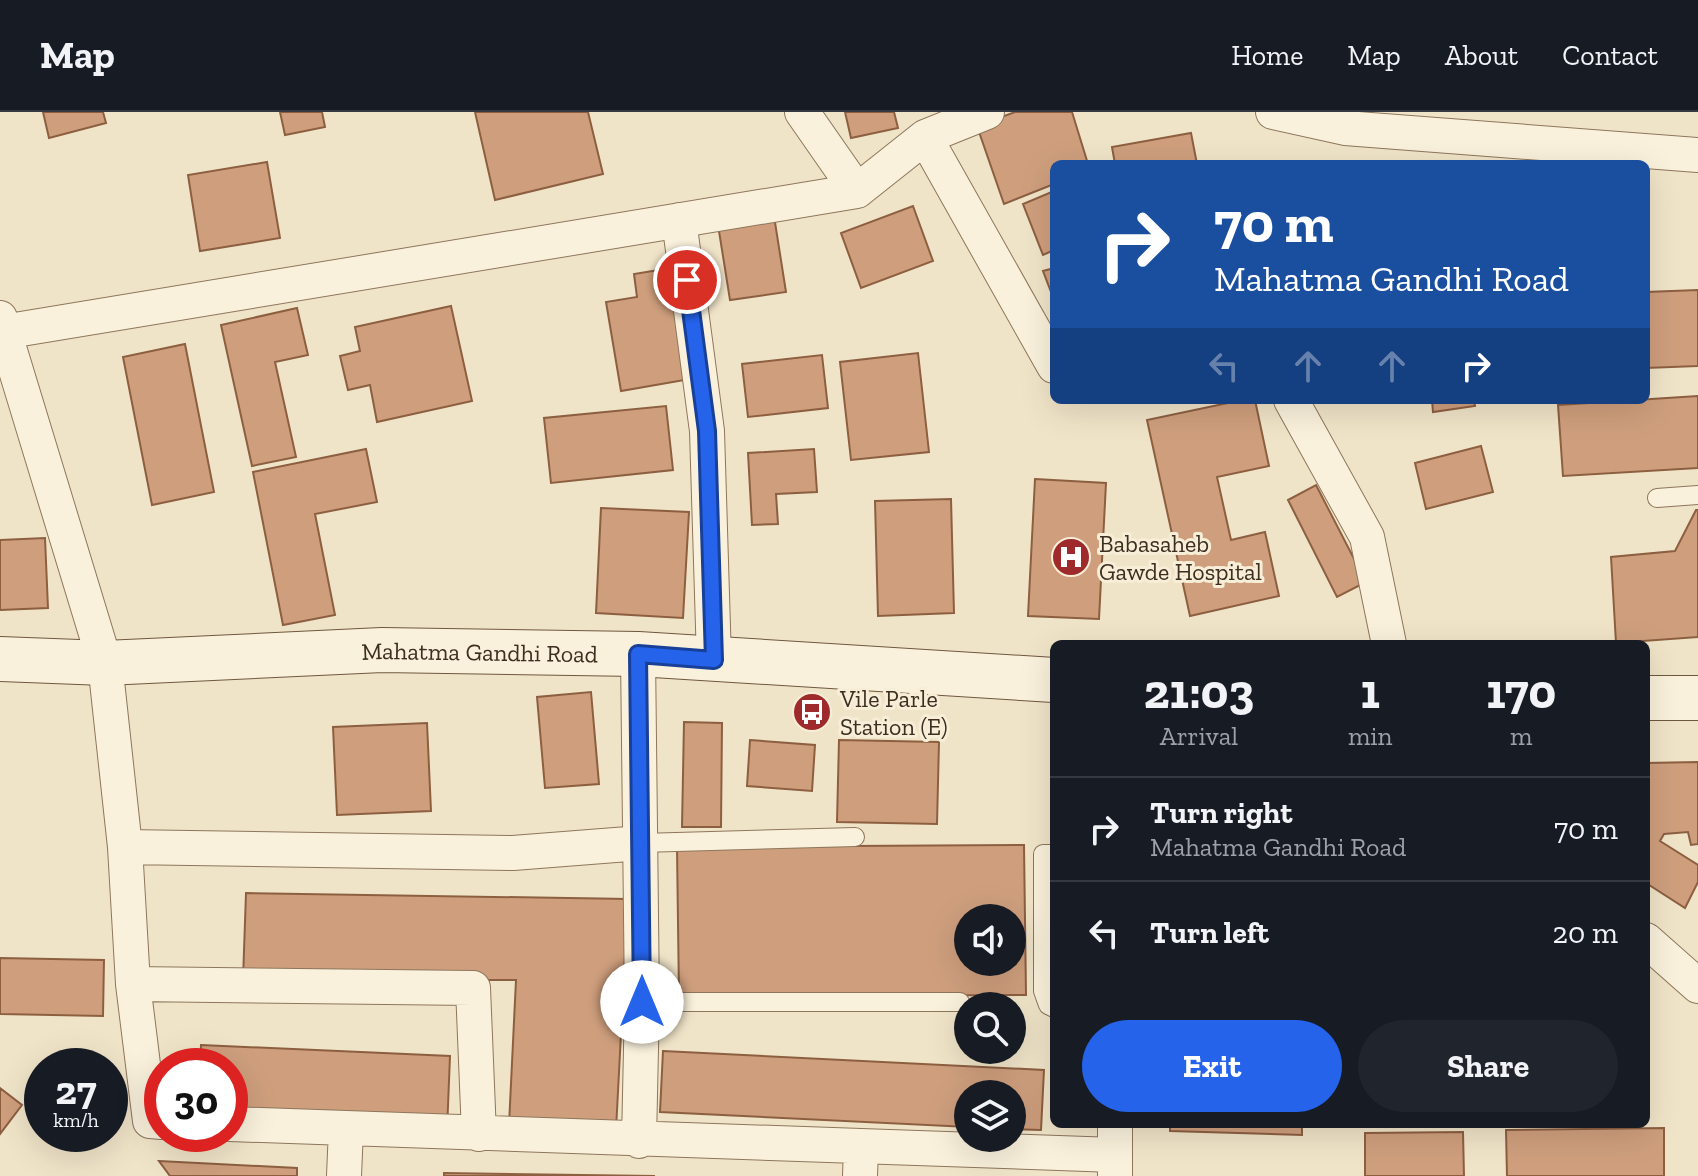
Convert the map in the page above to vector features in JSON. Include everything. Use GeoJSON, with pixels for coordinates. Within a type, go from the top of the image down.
{"type":"FeatureCollection","features":[{"type":"Feature","properties":{"kind":"street"},"geometry":{"type":"LineString","coordinates":[[802,112],[857,191]]}},
{"type":"Feature","properties":{"kind":"street"},"geometry":{"type":"LineString","coordinates":[[144,1073],[133,984],[125,847],[105,663],[1,325],[857,191],[925,137],[987,112]]}},
{"type":"Feature","properties":{"kind":"street"},"geometry":{"type":"LineString","coordinates":[[1273,112],[1345,128],[1698,155]]}},
{"type":"Feature","properties":{"kind":"street"},"geometry":{"type":"LineString","coordinates":[[925,137],[1050,359]]}},
{"type":"Feature","properties":{"kind":"street"},"geometry":{"type":"LineString","coordinates":[[679,220],[707,431],[714,660]]}},
{"type":"Feature","properties":{"kind":"street"},"geometry":{"type":"LineString","coordinates":[[1293,404],[1367,537],[1388,640]]}},
{"type":"Feature","properties":{"kind":"street","name":"Mahatma Gandhi Road"},"geometry":{"type":"LineString","coordinates":[[0,659],[105,663],[382,650],[638,654],[1050,680]]}},
{"type":"Feature","properties":{"kind":"street"},"geometry":{"type":"LineString","coordinates":[[638,654],[642,1002],[639,1141]]}},
{"type":"Feature","properties":{"kind":"street"},"geometry":{"type":"LineString","coordinates":[[125,847],[513,853],[641,843]]}},
{"type":"Feature","properties":{"kind":"street"},"geometry":{"type":"LineString","coordinates":[[1650,944],[1698,986]]}},
{"type":"Feature","properties":{"kind":"street"},"geometry":{"type":"LineString","coordinates":[[133,984],[473,988],[479,1134]]}},
{"type":"Feature","properties":{"kind":"street"},"geometry":{"type":"LineString","coordinates":[[248,1125],[639,1141],[861,1162],[1115,1152]]}},
{"type":"Feature","properties":{"kind":"street"},"geometry":{"type":"LineString","coordinates":[[344,1176],[346,1129]]}},
{"type":"Feature","properties":{"kind":"lane"},"geometry":{"type":"LineString","coordinates":[[1657,498],[1698,495]]}},
{"type":"Feature","properties":{"kind":"lane"},"geometry":{"type":"LineString","coordinates":[[641,843],[855,837]]}},
{"type":"Feature","properties":{"kind":"lane"},"geometry":{"type":"LineString","coordinates":[[1042,854],[1043,991],[1050,1006]]}},
{"type":"Feature","properties":{"kind":"lane"},"geometry":{"type":"LineString","coordinates":[[642,1002],[954,1002]]}},
{"type":"Feature","properties":{"kind":"building"},"geometry":{"type":"Polygon","coordinates":[[[43,112],[103,112],[106,123],[49,138],[43,112]]]}},
{"type":"Feature","properties":{"kind":"building"},"geometry":{"type":"Polygon","coordinates":[[[280,112],[322,112],[325,127],[285,135],[280,112]]]}},
{"type":"Feature","properties":{"kind":"building"},"geometry":{"type":"Polygon","coordinates":[[[475,112],[588,112],[603,174],[495,200],[475,112]]]}},
{"type":"Feature","properties":{"kind":"building"},"geometry":{"type":"Polygon","coordinates":[[[845,112],[894,112],[898,128],[851,138],[845,112]]]}},
{"type":"Feature","properties":{"kind":"building"},"geometry":{"type":"Polygon","coordinates":[[[1015,112],[1072,112],[1087,160],[1050,160],[1050,186],[1004,204],[977,126],[1015,112]]]}},
{"type":"Feature","properties":{"kind":"building"},"geometry":{"type":"Polygon","coordinates":[[[1191,133],[1196,160],[1114,160],[1112,147],[1191,133]]]}},
{"type":"Feature","properties":{"kind":"building"},"geometry":{"type":"Polygon","coordinates":[[[267,162],[280,238],[200,251],[188,175],[267,162]]]}},
{"type":"Feature","properties":{"kind":"building"},"geometry":{"type":"Polygon","coordinates":[[[1050,193],[1050,252],[1043,255],[1023,204],[1050,193]]]}},
{"type":"Feature","properties":{"kind":"building"},"geometry":{"type":"Polygon","coordinates":[[[913,206],[933,261],[861,288],[841,233],[913,206]]]}},
{"type":"Feature","properties":{"kind":"building"},"geometry":{"type":"Polygon","coordinates":[[[774,216],[786,292],[730,300],[718,225],[774,216]]]}},
{"type":"Feature","properties":{"kind":"building"},"geometry":{"type":"Polygon","coordinates":[[[677,267],[696,378],[621,391],[606,302],[637,297],[634,274],[677,267]]]}},
{"type":"Feature","properties":{"kind":"building"},"geometry":{"type":"Polygon","coordinates":[[[1050,269],[1050,289],[1043,271],[1050,269]]]}},
{"type":"Feature","properties":{"kind":"building"},"geometry":{"type":"Polygon","coordinates":[[[1698,290],[1698,366],[1650,368],[1650,292],[1698,290]]]}},
{"type":"Feature","properties":{"kind":"building"},"geometry":{"type":"Polygon","coordinates":[[[451,306],[472,401],[377,422],[370,385],[348,390],[340,356],[360,351],[355,327],[451,306]]]}},
{"type":"Feature","properties":{"kind":"building"},"geometry":{"type":"Polygon","coordinates":[[[297,308],[308,355],[275,362],[296,457],[252,466],[221,325],[297,308]]]}},
{"type":"Feature","properties":{"kind":"building"},"geometry":{"type":"Polygon","coordinates":[[[185,344],[214,492],[152,505],[123,357],[185,344]]]}},
{"type":"Feature","properties":{"kind":"building"},"geometry":{"type":"Polygon","coordinates":[[[918,353],[929,452],[851,460],[840,362],[918,353]]]}},
{"type":"Feature","properties":{"kind":"building"},"geometry":{"type":"Polygon","coordinates":[[[822,355],[828,408],[748,417],[742,364],[822,355]]]}},
{"type":"Feature","properties":{"kind":"building"},"geometry":{"type":"Polygon","coordinates":[[[1698,396],[1698,468],[1563,476],[1558,405],[1650,404],[1650,399],[1698,396]]]}},
{"type":"Feature","properties":{"kind":"building"},"geometry":{"type":"Polygon","coordinates":[[[1223,404],[1256,404],[1269,466],[1217,477],[1231,540],[1265,532],[1279,596],[1190,616],[1147,420],[1223,404]]]}},
{"type":"Feature","properties":{"kind":"building"},"geometry":{"type":"Polygon","coordinates":[[[1432,404],[1475,404],[1475,406],[1433,412],[1432,404]]]}},
{"type":"Feature","properties":{"kind":"building"},"geometry":{"type":"Polygon","coordinates":[[[666,406],[673,470],[551,483],[544,418],[666,406]]]}},
{"type":"Feature","properties":{"kind":"building"},"geometry":{"type":"Polygon","coordinates":[[[1481,446],[1493,492],[1426,509],[1415,463],[1481,446]]]}},
{"type":"Feature","properties":{"kind":"building"},"geometry":{"type":"Polygon","coordinates":[[[366,449],[377,502],[315,514],[335,615],[283,625],[253,472],[366,449]]]}},
{"type":"Feature","properties":{"kind":"building"},"geometry":{"type":"Polygon","coordinates":[[[814,449],[817,492],[776,494],[778,524],[752,525],[748,453],[814,449]]]}},
{"type":"Feature","properties":{"kind":"building"},"geometry":{"type":"Polygon","coordinates":[[[1035,479],[1106,483],[1099,619],[1028,616],[1035,479]]]}},
{"type":"Feature","properties":{"kind":"building"},"geometry":{"type":"Polygon","coordinates":[[[1316,485],[1366,582],[1337,597],[1288,500],[1316,485]]]}},
{"type":"Feature","properties":{"kind":"building"},"geometry":{"type":"Polygon","coordinates":[[[951,499],[954,613],[878,616],[875,501],[951,499]]]}},
{"type":"Feature","properties":{"kind":"building"},"geometry":{"type":"Polygon","coordinates":[[[601,508],[689,512],[683,618],[596,613],[601,508]]]}},
{"type":"Feature","properties":{"kind":"building"},"geometry":{"type":"Polygon","coordinates":[[[1698,510],[1698,637],[1616,640],[1611,557],[1675,551],[1698,510]]]}},
{"type":"Feature","properties":{"kind":"building"},"geometry":{"type":"Polygon","coordinates":[[[45,538],[48,608],[0,610],[0,540],[45,538]]]}},
{"type":"Feature","properties":{"kind":"building"},"geometry":{"type":"Polygon","coordinates":[[[591,692],[599,784],[545,788],[537,697],[591,692]]]}},
{"type":"Feature","properties":{"kind":"building"},"geometry":{"type":"Polygon","coordinates":[[[684,722],[722,723],[721,827],[682,827],[684,722]]]}},
{"type":"Feature","properties":{"kind":"building"},"geometry":{"type":"Polygon","coordinates":[[[427,723],[431,811],[337,815],[333,727],[427,723]]]}},
{"type":"Feature","properties":{"kind":"building"},"geometry":{"type":"Polygon","coordinates":[[[750,740],[815,745],[812,791],[747,786],[750,740]]]}},
{"type":"Feature","properties":{"kind":"building"},"geometry":{"type":"Polygon","coordinates":[[[839,740],[939,742],[937,824],[837,822],[839,740]]]}},
{"type":"Feature","properties":{"kind":"building"},"geometry":{"type":"Polygon","coordinates":[[[1698,762],[1698,844],[1691,845],[1688,832],[1664,834],[1660,841],[1698,865],[1698,882],[1685,908],[1650,886],[1650,763],[1698,762]]]}},
{"type":"Feature","properties":{"kind":"building"},"geometry":{"type":"Polygon","coordinates":[[[1024,845],[1025,904],[954,904],[954,976],[1026,976],[1026,992],[679,997],[677,847],[1024,845]]]}},
{"type":"Feature","properties":{"kind":"building"},"geometry":{"type":"Polygon","coordinates":[[[246,893],[628,899],[616,1130],[509,1125],[516,980],[243,980],[246,893]]]}},
{"type":"Feature","properties":{"kind":"building"},"geometry":{"type":"Polygon","coordinates":[[[0,958],[104,960],[103,1016],[0,1014],[0,958]]]}},
{"type":"Feature","properties":{"kind":"building"},"geometry":{"type":"Polygon","coordinates":[[[201,1045],[450,1056],[447,1131],[248,1122],[248,1048],[201,1048],[201,1045]]]}},
{"type":"Feature","properties":{"kind":"building"},"geometry":{"type":"Polygon","coordinates":[[[663,1051],[1044,1070],[1041,1130],[1026,1129],[1026,1080],[954,1080],[954,1126],[660,1112],[663,1051]]]}},
{"type":"Feature","properties":{"kind":"building"},"geometry":{"type":"Polygon","coordinates":[[[0,1088],[22,1105],[0,1134],[0,1088]]]}},
{"type":"Feature","properties":{"kind":"building"},"geometry":{"type":"Polygon","coordinates":[[[1170,1128],[1302,1128],[1302,1135],[1170,1131],[1170,1128]]]}},
{"type":"Feature","properties":{"kind":"building"},"geometry":{"type":"Polygon","coordinates":[[[1664,1128],[1664,1176],[1507,1176],[1506,1130],[1664,1128]]]}},
{"type":"Feature","properties":{"kind":"building"},"geometry":{"type":"Polygon","coordinates":[[[1463,1132],[1464,1176],[1365,1176],[1365,1133],[1463,1132]]]}},
{"type":"Feature","properties":{"kind":"building"},"geometry":{"type":"Polygon","coordinates":[[[159,1161],[297,1168],[297,1176],[170,1176],[159,1161]]]}},
{"type":"Feature","properties":{"kind":"building"},"geometry":{"type":"Polygon","coordinates":[[[444,1173],[655,1176],[444,1176],[444,1173]]]}},
{"type":"Feature","properties":{"kind":"place","name":"Babasaheb Gawde Hospital"},"geometry":{"type":"Point","coordinates":[1071,557]}},
{"type":"Feature","properties":{"kind":"place","name":"Vile Parle Station (E)"},"geometry":{"type":"Point","coordinates":[812,712]}},
{"type":"Feature","properties":{"kind":"route"},"geometry":{"type":"LineString","coordinates":[[642,1002],[638,654],[714,660],[707,431],[687,280]]}}]}
